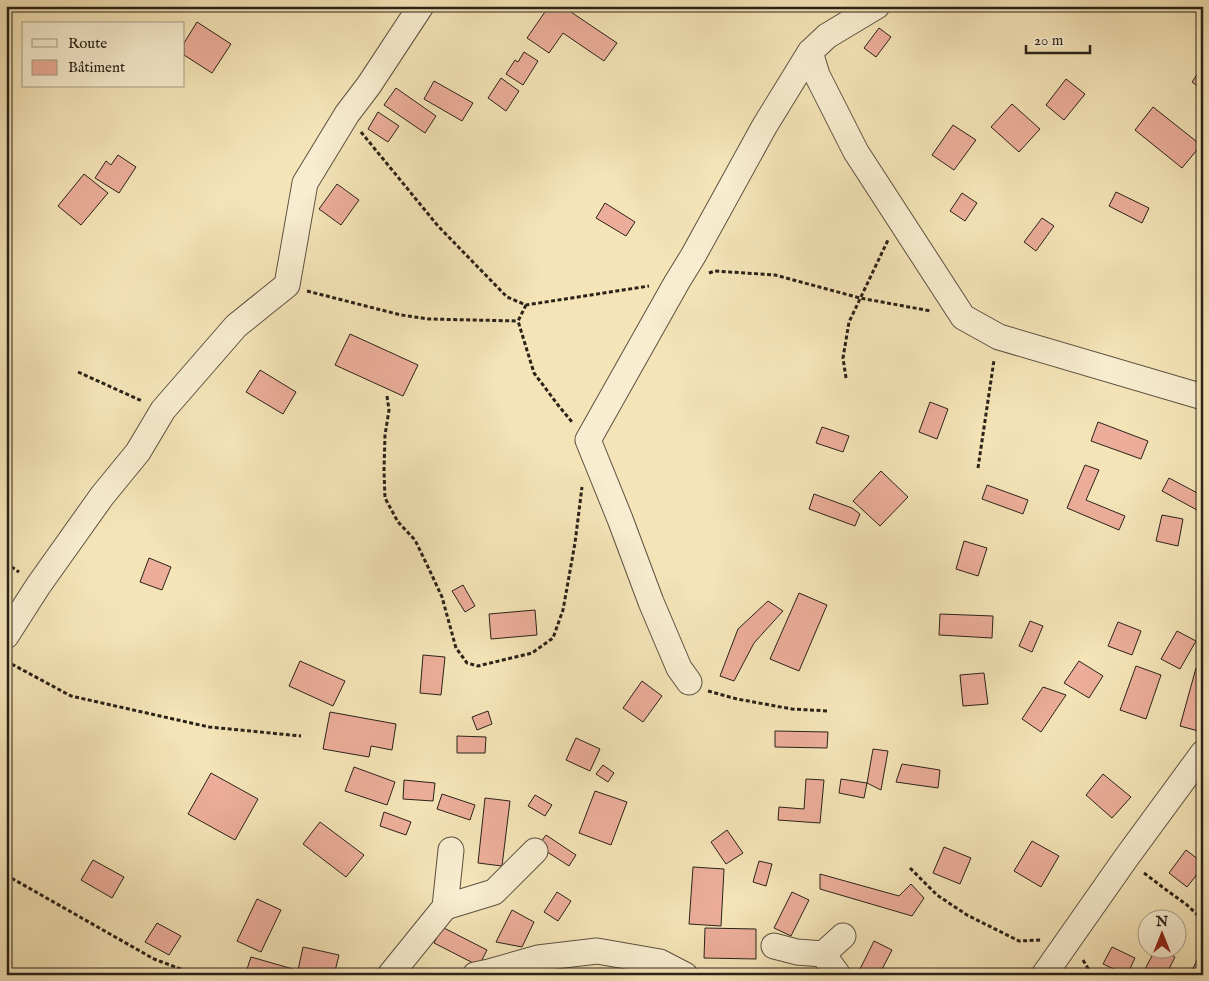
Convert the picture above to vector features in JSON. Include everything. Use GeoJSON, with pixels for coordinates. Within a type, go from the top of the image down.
{"type":"FeatureCollection","features":[{"type":"Feature","properties":{"kind":"street"},"geometry":{"type":"LineString","coordinates":[[6,636],[38,586],[97,503],[138,452],[163,410],[236,326],[288,285],[305,184],[347,114],[369,85],[422,6]]}},
{"type":"Feature","properties":{"kind":"street"},"geometry":{"type":"LineString","coordinates":[[690,682],[679,668],[651,602],[588,440],[764,127],[810,52],[827,36],[877,6]]}},
{"type":"Feature","properties":{"kind":"street"},"geometry":{"type":"LineString","coordinates":[[810,52],[817,75],[856,152],[963,317],[999,337],[1203,397]]}},
{"type":"Feature","properties":{"kind":"street"},"geometry":{"type":"LineString","coordinates":[[1044,975],[1203,753]]}},
{"type":"Feature","properties":{"kind":"street"},"geometry":{"type":"LineString","coordinates":[[390,975],[444,907],[450,850]]}},
{"type":"Feature","properties":{"kind":"street"},"geometry":{"type":"LineString","coordinates":[[444,907],[494,892],[534,851]]}},
{"type":"Feature","properties":{"kind":"street"},"geometry":{"type":"LineString","coordinates":[[774,946],[797,952],[823,954],[843,936]]}},
{"type":"Feature","properties":{"kind":"street"},"geometry":{"type":"LineString","coordinates":[[475,975],[538,958],[597,951],[660,962],[685,975]]}},
{"type":"Feature","properties":{"kind":"street"},"geometry":{"type":"LineString","coordinates":[[823,954],[838,975]]}},
{"type":"Feature","properties":{"kind":"path"},"geometry":{"type":"LineString","coordinates":[[347,114],[438,226],[508,297],[526,305],[677,282],[716,271],[775,275],[860,298],[963,317]]}},
{"type":"Feature","properties":{"kind":"path"},"geometry":{"type":"LineString","coordinates":[[846,378],[843,358],[849,322],[898,219]]}},
{"type":"Feature","properties":{"kind":"path"},"geometry":{"type":"LineString","coordinates":[[288,285],[401,315],[448,320],[518,321]]}},
{"type":"Feature","properties":{"kind":"path"},"geometry":{"type":"LineString","coordinates":[[526,305],[518,321],[534,373],[588,440]]}},
{"type":"Feature","properties":{"kind":"path"},"geometry":{"type":"LineString","coordinates":[[978,468],[999,337]]}},
{"type":"Feature","properties":{"kind":"path"},"geometry":{"type":"LineString","coordinates":[[78,372],[163,410]]}},
{"type":"Feature","properties":{"kind":"path"},"geometry":{"type":"LineString","coordinates":[[387,396],[389,410],[385,435],[385,498],[398,522],[415,540],[442,597],[456,648],[467,663],[478,666],[532,653],[553,638],[563,610],[575,543],[582,487]]}},
{"type":"Feature","properties":{"kind":"path"},"geometry":{"type":"LineString","coordinates":[[6,661],[71,696],[209,727],[301,736]]}},
{"type":"Feature","properties":{"kind":"path"},"geometry":{"type":"LineString","coordinates":[[690,682],[702,690],[737,699],[792,709],[828,711]]}},
{"type":"Feature","properties":{"kind":"path"},"geometry":{"type":"LineString","coordinates":[[1126,858],[1187,904],[1203,920]]}},
{"type":"Feature","properties":{"kind":"path"},"geometry":{"type":"LineString","coordinates":[[910,868],[936,895],[967,915],[1020,941],[1070,938]]}},
{"type":"Feature","properties":{"kind":"path"},"geometry":{"type":"LineString","coordinates":[[6,875],[154,959],[197,975]]}},
{"type":"Feature","properties":{"kind":"building"},"geometry":{"type":"Polygon","coordinates":[[[549,6],[562,6],[617,43],[604,61],[563,33],[549,53],[527,38],[549,6]]]}},
{"type":"Feature","properties":{"kind":"building"},"geometry":{"type":"Polygon","coordinates":[[[197,22],[231,44],[212,73],[185,56],[185,41],[197,22]]]}},
{"type":"Feature","properties":{"kind":"building"},"geometry":{"type":"Polygon","coordinates":[[[879,28],[891,37],[876,57],[864,48],[879,28]]]}},
{"type":"Feature","properties":{"kind":"building"},"geometry":{"type":"Polygon","coordinates":[[[524,52],[538,61],[523,85],[506,74],[515,60],[518,62],[524,52]]]}},
{"type":"Feature","properties":{"kind":"building"},"geometry":{"type":"Polygon","coordinates":[[[1203,66],[1203,90],[1192,82],[1203,66]]]}},
{"type":"Feature","properties":{"kind":"building"},"geometry":{"type":"Polygon","coordinates":[[[501,78],[519,91],[506,111],[488,98],[501,78]]]}},
{"type":"Feature","properties":{"kind":"building"},"geometry":{"type":"Polygon","coordinates":[[[1066,79],[1085,94],[1064,120],[1046,105],[1066,79]]]}},
{"type":"Feature","properties":{"kind":"building"},"geometry":{"type":"Polygon","coordinates":[[[434,81],[473,103],[462,121],[424,99],[434,81]]]}},
{"type":"Feature","properties":{"kind":"building"},"geometry":{"type":"Polygon","coordinates":[[[396,88],[436,116],[425,133],[384,105],[396,88]]]}},
{"type":"Feature","properties":{"kind":"building"},"geometry":{"type":"Polygon","coordinates":[[[1012,104],[1040,129],[1019,152],[991,127],[1012,104]]]}},
{"type":"Feature","properties":{"kind":"building"},"geometry":{"type":"Polygon","coordinates":[[[1153,107],[1201,145],[1182,168],[1135,130],[1153,107]]]}},
{"type":"Feature","properties":{"kind":"building"},"geometry":{"type":"Polygon","coordinates":[[[378,112],[399,126],[388,142],[368,129],[378,112]]]}},
{"type":"Feature","properties":{"kind":"building"},"geometry":{"type":"Polygon","coordinates":[[[953,125],[976,140],[954,170],[932,155],[953,125]]]}},
{"type":"Feature","properties":{"kind":"building"},"geometry":{"type":"Polygon","coordinates":[[[118,155],[136,167],[119,193],[95,178],[106,161],[111,165],[118,155]]]}},
{"type":"Feature","properties":{"kind":"building"},"geometry":{"type":"Polygon","coordinates":[[[84,174],[108,193],[81,225],[58,206],[84,174]]]}},
{"type":"Feature","properties":{"kind":"building"},"geometry":{"type":"Polygon","coordinates":[[[337,184],[359,200],[341,225],[319,209],[337,184]]]}},
{"type":"Feature","properties":{"kind":"building"},"geometry":{"type":"Polygon","coordinates":[[[1116,192],[1149,208],[1142,223],[1109,206],[1116,192]]]}},
{"type":"Feature","properties":{"kind":"building"},"geometry":{"type":"Polygon","coordinates":[[[962,193],[977,203],[965,221],[950,211],[962,193]]]}},
{"type":"Feature","properties":{"kind":"building"},"geometry":{"type":"Polygon","coordinates":[[[605,203],[635,222],[626,236],[596,218],[605,203]]]}},
{"type":"Feature","properties":{"kind":"building"},"geometry":{"type":"Polygon","coordinates":[[[1042,218],[1054,226],[1036,251],[1024,242],[1042,218]]]}},
{"type":"Feature","properties":{"kind":"building"},"geometry":{"type":"Polygon","coordinates":[[[350,334],[418,365],[403,396],[335,365],[350,334]]]}},
{"type":"Feature","properties":{"kind":"building"},"geometry":{"type":"Polygon","coordinates":[[[260,370],[296,392],[283,414],[246,392],[260,370]]]}},
{"type":"Feature","properties":{"kind":"building"},"geometry":{"type":"Polygon","coordinates":[[[930,402],[948,409],[937,439],[919,432],[930,402]]]}},
{"type":"Feature","properties":{"kind":"building"},"geometry":{"type":"Polygon","coordinates":[[[1098,422],[1148,441],[1141,459],[1091,441],[1098,422]]]}},
{"type":"Feature","properties":{"kind":"building"},"geometry":{"type":"Polygon","coordinates":[[[822,427],[849,436],[843,452],[816,443],[822,427]]]}},
{"type":"Feature","properties":{"kind":"building"},"geometry":{"type":"Polygon","coordinates":[[[1085,465],[1099,470],[1086,500],[1125,516],[1119,530],[1067,508],[1085,465]]]}},
{"type":"Feature","properties":{"kind":"building"},"geometry":{"type":"Polygon","coordinates":[[[881,471],[908,497],[880,526],[853,501],[881,471]]]}},
{"type":"Feature","properties":{"kind":"building"},"geometry":{"type":"Polygon","coordinates":[[[1169,478],[1203,496],[1197,510],[1162,491],[1169,478]]]}},
{"type":"Feature","properties":{"kind":"building"},"geometry":{"type":"Polygon","coordinates":[[[987,485],[1028,500],[1023,514],[982,499],[987,485]]]}},
{"type":"Feature","properties":{"kind":"building"},"geometry":{"type":"Polygon","coordinates":[[[814,494],[852,508],[860,514],[855,526],[809,509],[814,494]]]}},
{"type":"Feature","properties":{"kind":"building"},"geometry":{"type":"Polygon","coordinates":[[[1162,515],[1183,519],[1178,546],[1156,541],[1162,515]]]}},
{"type":"Feature","properties":{"kind":"building"},"geometry":{"type":"Polygon","coordinates":[[[964,541],[987,548],[978,576],[956,569],[964,541]]]}},
{"type":"Feature","properties":{"kind":"building"},"geometry":{"type":"Polygon","coordinates":[[[149,558],[171,567],[162,590],[140,582],[149,558]]]}},
{"type":"Feature","properties":{"kind":"building"},"geometry":{"type":"Polygon","coordinates":[[[463,585],[475,606],[465,612],[452,591],[463,585]]]}},
{"type":"Feature","properties":{"kind":"building"},"geometry":{"type":"Polygon","coordinates":[[[799,593],[827,605],[799,671],[770,659],[799,593]]]}},
{"type":"Feature","properties":{"kind":"building"},"geometry":{"type":"Polygon","coordinates":[[[768,601],[783,611],[754,643],[734,681],[720,676],[738,629],[768,601]]]}},
{"type":"Feature","properties":{"kind":"building"},"geometry":{"type":"Polygon","coordinates":[[[535,610],[537,635],[491,639],[489,614],[535,610]]]}},
{"type":"Feature","properties":{"kind":"building"},"geometry":{"type":"Polygon","coordinates":[[[940,614],[993,616],[992,638],[939,635],[940,614]]]}},
{"type":"Feature","properties":{"kind":"building"},"geometry":{"type":"Polygon","coordinates":[[[1030,621],[1043,626],[1032,652],[1019,646],[1030,621]]]}},
{"type":"Feature","properties":{"kind":"building"},"geometry":{"type":"Polygon","coordinates":[[[1118,622],[1141,631],[1132,655],[1108,646],[1118,622]]]}},
{"type":"Feature","properties":{"kind":"building"},"geometry":{"type":"Polygon","coordinates":[[[1177,631],[1196,641],[1180,669],[1161,659],[1177,631]]]}},
{"type":"Feature","properties":{"kind":"building"},"geometry":{"type":"Polygon","coordinates":[[[423,655],[445,657],[441,695],[420,693],[423,655]]]}},
{"type":"Feature","properties":{"kind":"building"},"geometry":{"type":"Polygon","coordinates":[[[300,661],[345,681],[333,706],[289,686],[300,661]]]}},
{"type":"Feature","properties":{"kind":"building"},"geometry":{"type":"Polygon","coordinates":[[[1079,661],[1103,676],[1089,698],[1064,683],[1079,661]]]}},
{"type":"Feature","properties":{"kind":"building"},"geometry":{"type":"Polygon","coordinates":[[[1136,666],[1161,675],[1146,719],[1120,710],[1136,666]]]}},
{"type":"Feature","properties":{"kind":"building"},"geometry":{"type":"Polygon","coordinates":[[[1196,668],[1203,670],[1202,732],[1180,726],[1196,668]]]}},
{"type":"Feature","properties":{"kind":"building"},"geometry":{"type":"Polygon","coordinates":[[[984,673],[988,704],[963,706],[960,675],[984,673]]]}},
{"type":"Feature","properties":{"kind":"building"},"geometry":{"type":"Polygon","coordinates":[[[642,681],[662,696],[643,722],[623,708],[642,681]]]}},
{"type":"Feature","properties":{"kind":"building"},"geometry":{"type":"Polygon","coordinates":[[[1043,687],[1066,695],[1041,732],[1022,719],[1043,687]]]}},
{"type":"Feature","properties":{"kind":"building"},"geometry":{"type":"Polygon","coordinates":[[[488,711],[492,724],[477,730],[472,717],[488,711]]]}},
{"type":"Feature","properties":{"kind":"building"},"geometry":{"type":"Polygon","coordinates":[[[330,712],[396,724],[392,750],[371,746],[369,757],[323,749],[330,712]]]}},
{"type":"Feature","properties":{"kind":"building"},"geometry":{"type":"Polygon","coordinates":[[[775,731],[828,732],[827,748],[775,747],[775,731]]]}},
{"type":"Feature","properties":{"kind":"building"},"geometry":{"type":"Polygon","coordinates":[[[457,736],[486,737],[485,753],[457,753],[457,736]]]}},
{"type":"Feature","properties":{"kind":"building"},"geometry":{"type":"Polygon","coordinates":[[[576,738],[600,749],[590,771],[566,760],[576,738]]]}},
{"type":"Feature","properties":{"kind":"building"},"geometry":{"type":"Polygon","coordinates":[[[873,749],[888,751],[881,790],[867,783],[873,749]]]}},
{"type":"Feature","properties":{"kind":"building"},"geometry":{"type":"Polygon","coordinates":[[[902,764],[940,770],[938,788],[896,782],[902,764]]]}},
{"type":"Feature","properties":{"kind":"building"},"geometry":{"type":"Polygon","coordinates":[[[603,765],[614,773],[608,782],[596,774],[603,765]]]}},
{"type":"Feature","properties":{"kind":"building"},"geometry":{"type":"Polygon","coordinates":[[[354,767],[395,782],[387,805],[345,791],[354,767]]]}},
{"type":"Feature","properties":{"kind":"building"},"geometry":{"type":"Polygon","coordinates":[[[211,773],[258,799],[235,840],[188,814],[211,773]]]}},
{"type":"Feature","properties":{"kind":"building"},"geometry":{"type":"Polygon","coordinates":[[[1103,774],[1131,797],[1112,818],[1086,795],[1103,774]]]}},
{"type":"Feature","properties":{"kind":"building"},"geometry":{"type":"Polygon","coordinates":[[[806,779],[824,780],[820,823],[778,820],[779,807],[804,809],[806,779]]]}},
{"type":"Feature","properties":{"kind":"building"},"geometry":{"type":"Polygon","coordinates":[[[841,779],[867,783],[864,798],[839,793],[841,779]]]}},
{"type":"Feature","properties":{"kind":"building"},"geometry":{"type":"Polygon","coordinates":[[[404,780],[435,783],[433,801],[403,799],[404,780]]]}},
{"type":"Feature","properties":{"kind":"building"},"geometry":{"type":"Polygon","coordinates":[[[595,791],[627,802],[611,845],[579,833],[595,791]]]}},
{"type":"Feature","properties":{"kind":"building"},"geometry":{"type":"Polygon","coordinates":[[[442,794],[475,805],[470,820],[437,809],[442,794]]]}},
{"type":"Feature","properties":{"kind":"building"},"geometry":{"type":"Polygon","coordinates":[[[535,795],[552,805],[545,816],[528,806],[535,795]]]}},
{"type":"Feature","properties":{"kind":"building"},"geometry":{"type":"Polygon","coordinates":[[[485,798],[510,801],[502,866],[478,863],[485,798]]]}},
{"type":"Feature","properties":{"kind":"building"},"geometry":{"type":"Polygon","coordinates":[[[384,812],[411,822],[406,835],[380,826],[384,812]]]}},
{"type":"Feature","properties":{"kind":"building"},"geometry":{"type":"Polygon","coordinates":[[[320,822],[364,855],[346,877],[303,844],[320,822]]]}},
{"type":"Feature","properties":{"kind":"building"},"geometry":{"type":"Polygon","coordinates":[[[727,830],[743,853],[726,864],[711,842],[727,830]]]}},
{"type":"Feature","properties":{"kind":"building"},"geometry":{"type":"Polygon","coordinates":[[[546,835],[576,855],[569,866],[538,846],[546,835]]]}},
{"type":"Feature","properties":{"kind":"building"},"geometry":{"type":"Polygon","coordinates":[[[1203,838],[1203,849],[1197,844],[1203,838]]]}},
{"type":"Feature","properties":{"kind":"building"},"geometry":{"type":"Polygon","coordinates":[[[1032,841],[1059,856],[1041,887],[1014,871],[1032,841]]]}},
{"type":"Feature","properties":{"kind":"building"},"geometry":{"type":"Polygon","coordinates":[[[944,847],[971,858],[960,884],[933,873],[944,847]]]}},
{"type":"Feature","properties":{"kind":"building"},"geometry":{"type":"Polygon","coordinates":[[[1186,850],[1203,863],[1203,867],[1187,887],[1169,873],[1186,850]]]}},
{"type":"Feature","properties":{"kind":"building"},"geometry":{"type":"Polygon","coordinates":[[[93,860],[124,877],[112,898],[81,880],[93,860]]]}},
{"type":"Feature","properties":{"kind":"building"},"geometry":{"type":"Polygon","coordinates":[[[759,861],[772,864],[766,886],[753,882],[759,861]]]}},
{"type":"Feature","properties":{"kind":"building"},"geometry":{"type":"Polygon","coordinates":[[[693,867],[724,869],[721,926],[689,924],[693,867]]]}},
{"type":"Feature","properties":{"kind":"building"},"geometry":{"type":"Polygon","coordinates":[[[820,874],[899,896],[911,884],[924,898],[912,916],[820,889],[820,874]]]}},
{"type":"Feature","properties":{"kind":"building"},"geometry":{"type":"Polygon","coordinates":[[[557,892],[571,901],[558,921],[544,912],[557,892]]]}},
{"type":"Feature","properties":{"kind":"building"},"geometry":{"type":"Polygon","coordinates":[[[792,892],[809,900],[791,936],[774,928],[792,892]]]}},
{"type":"Feature","properties":{"kind":"building"},"geometry":{"type":"Polygon","coordinates":[[[257,899],[281,910],[261,952],[237,941],[257,899]]]}},
{"type":"Feature","properties":{"kind":"building"},"geometry":{"type":"Polygon","coordinates":[[[512,910],[534,922],[522,947],[496,942],[512,910]]]}},
{"type":"Feature","properties":{"kind":"building"},"geometry":{"type":"Polygon","coordinates":[[[157,923],[181,936],[169,955],[145,942],[157,923]]]}},
{"type":"Feature","properties":{"kind":"building"},"geometry":{"type":"Polygon","coordinates":[[[442,927],[487,950],[479,966],[434,943],[442,927]]]}},
{"type":"Feature","properties":{"kind":"building"},"geometry":{"type":"Polygon","coordinates":[[[705,928],[756,929],[756,959],[704,958],[705,928]]]}},
{"type":"Feature","properties":{"kind":"building"},"geometry":{"type":"Polygon","coordinates":[[[874,941],[892,950],[879,975],[871,975],[860,969],[874,941]]]}},
{"type":"Feature","properties":{"kind":"building"},"geometry":{"type":"Polygon","coordinates":[[[303,947],[339,955],[334,975],[297,975],[303,947]]]}},
{"type":"Feature","properties":{"kind":"building"},"geometry":{"type":"Polygon","coordinates":[[[1112,947],[1135,958],[1127,975],[1103,964],[1112,947]]]}},
{"type":"Feature","properties":{"kind":"building"},"geometry":{"type":"Polygon","coordinates":[[[251,957],[293,969],[292,975],[245,975],[251,957]]]}},
{"type":"Feature","properties":{"kind":"building"},"geometry":{"type":"Polygon","coordinates":[[[1151,958],[1174,958],[1166,975],[1142,975],[1151,958]]]}},
{"type":"Feature","properties":{"kind":"building"},"geometry":{"type":"Polygon","coordinates":[[[1197,960],[1203,963],[1203,975],[1190,975],[1197,960]]]}}]}
